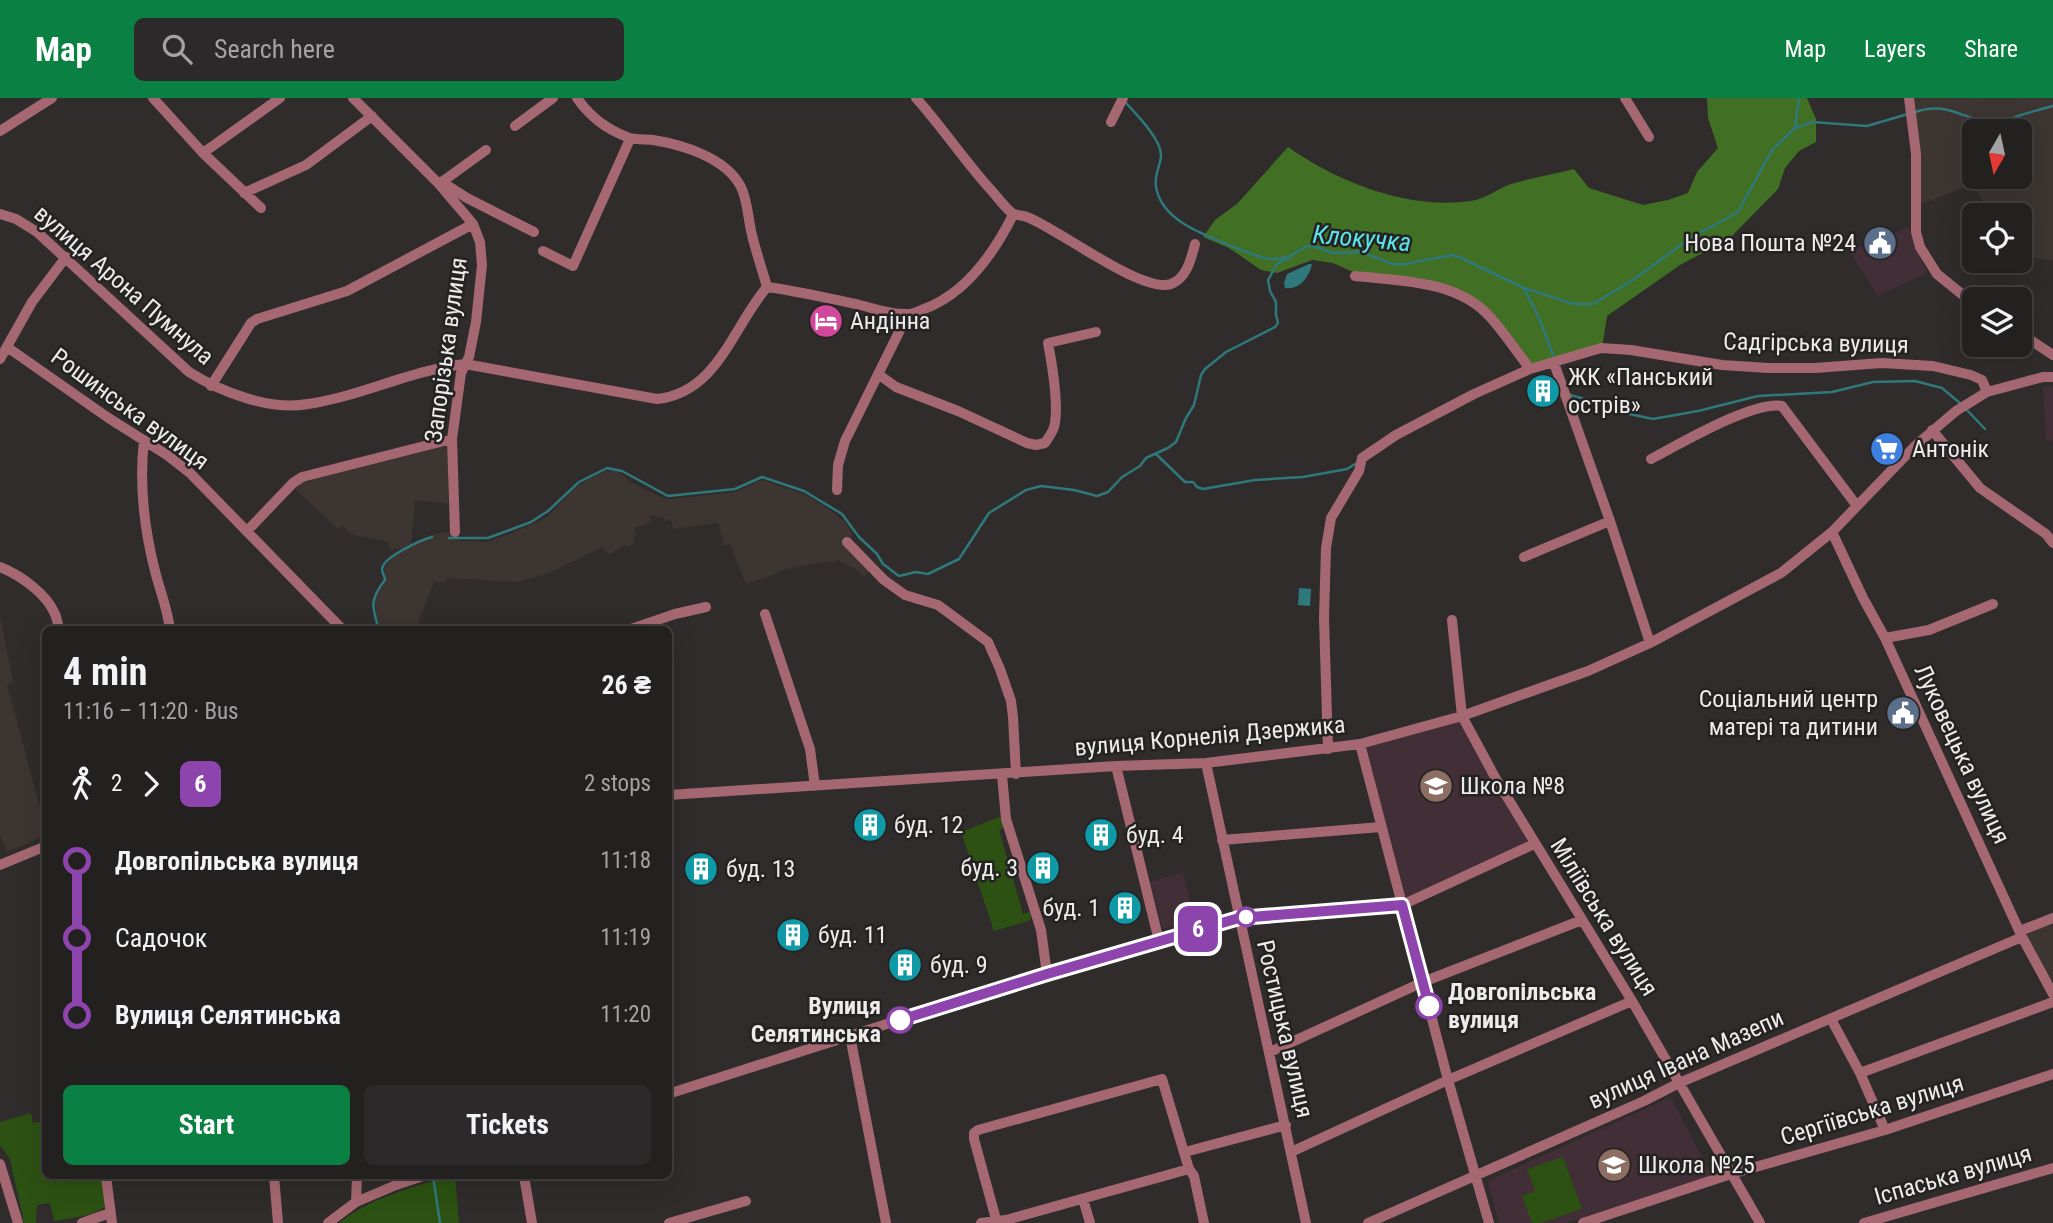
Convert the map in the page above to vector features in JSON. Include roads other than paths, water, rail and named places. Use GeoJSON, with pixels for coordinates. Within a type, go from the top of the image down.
{"type":"FeatureCollection","features":[{"type":"Feature","properties":{"kind":"street"},"geometry":{"type":"LineString","coordinates":[[0,131],[52,98]]}},
{"type":"Feature","properties":{"kind":"street"},"geometry":{"type":"LineString","coordinates":[[153,98],[203,153],[261,208]]}},
{"type":"Feature","properties":{"kind":"street"},"geometry":{"type":"LineString","coordinates":[[203,153],[280,98]]}},
{"type":"Feature","properties":{"kind":"street","name":"Запорізька вулиця"},"geometry":{"type":"LineString","coordinates":[[353,98],[439,184],[473,223],[480,242],[482,265],[476,322],[466,364],[461,373],[452,439],[454,532]]}},
{"type":"Feature","properties":{"kind":"street"},"geometry":{"type":"LineString","coordinates":[[515,126],[553,98]]}},
{"type":"Feature","properties":{"kind":"street"},"geometry":{"type":"LineString","coordinates":[[577,98],[593,119],[630,139],[666,142],[699,152],[713,159],[740,184],[767,287]]}},
{"type":"Feature","properties":{"kind":"street"},"geometry":{"type":"LineString","coordinates":[[916,98],[1013,215],[1026,216],[1095,256],[1158,285],[1174,282],[1185,272],[1195,244]]}},
{"type":"Feature","properties":{"kind":"street"},"geometry":{"type":"LineString","coordinates":[[1626,98],[1649,137]]}},
{"type":"Feature","properties":{"kind":"street"},"geometry":{"type":"LineString","coordinates":[[1910,99],[1917,166],[1916,232],[1928,262],[1937,274],[1962,294]]}},
{"type":"Feature","properties":{"kind":"street"},"geometry":{"type":"LineString","coordinates":[[1111,122],[1122,101]]}},
{"type":"Feature","properties":{"kind":"street"},"geometry":{"type":"LineString","coordinates":[[244,193],[306,165],[372,117]]}},
{"type":"Feature","properties":{"kind":"street"},"geometry":{"type":"LineString","coordinates":[[543,251],[573,266],[630,139]]}},
{"type":"Feature","properties":{"kind":"street"},"geometry":{"type":"LineString","coordinates":[[439,184],[486,149]]}},
{"type":"Feature","properties":{"kind":"street"},"geometry":{"type":"LineString","coordinates":[[439,184],[445,184],[534,232]]}},
{"type":"Feature","properties":{"kind":"street","name":"вулиця Арона Пумнула"},"geometry":{"type":"LineString","coordinates":[[0,214],[16,219],[37,232],[189,372],[211,386],[247,398],[281,405],[306,405],[442,367],[466,364]]}},
{"type":"Feature","properties":{"kind":"street"},"geometry":{"type":"LineString","coordinates":[[767,287],[800,291],[910,314],[931,307],[952,295],[992,253],[1013,215]]}},
{"type":"Feature","properties":{"kind":"street"},"geometry":{"type":"LineString","coordinates":[[211,386],[251,323],[257,319],[347,291],[473,223]]}},
{"type":"Feature","properties":{"kind":"street"},"geometry":{"type":"LineString","coordinates":[[0,359],[32,302],[66,257]]}},
{"type":"Feature","properties":{"kind":"street"},"geometry":{"type":"LineString","coordinates":[[1355,276],[1440,287],[1464,297],[1490,316],[1530,369]]}},
{"type":"Feature","properties":{"kind":"street"},"geometry":{"type":"LineString","coordinates":[[466,364],[657,399],[668,398],[686,392],[700,382],[720,359],[757,298],[767,287]]}},
{"type":"Feature","properties":{"kind":"street"},"geometry":{"type":"LineString","coordinates":[[836,490],[838,465],[845,441],[910,314]]}},
{"type":"Feature","properties":{"kind":"street"},"geometry":{"type":"LineString","coordinates":[[878,374],[896,387],[1036,445],[1045,443],[1055,423],[1053,371],[1048,343],[1096,332]]}},
{"type":"Feature","properties":{"kind":"street"},"geometry":{"type":"LineString","coordinates":[[2032,342],[2051,354]]}},
{"type":"Feature","properties":{"kind":"street","name":"Рошинська вулиця"},"geometry":{"type":"LineString","coordinates":[[7,347],[190,473],[339,626]]}},
{"type":"Feature","properties":{"kind":"street","name":"Садгірська вулиця"},"geometry":{"type":"LineString","coordinates":[[1328,749],[1324,618],[1326,548],[1331,518],[1359,471],[1362,457],[1396,435],[1474,394],[1530,369],[1601,348],[1631,350],[1722,365],[1768,368],[1882,363],[1933,366],[1982,380],[1987,392]]}},
{"type":"Feature","properties":{"kind":"street"},"geometry":{"type":"LineString","coordinates":[[1554,363],[1650,643]]}},
{"type":"Feature","properties":{"kind":"street","name":"вулиця Корнелія Дзержика"},"geometry":{"type":"LineString","coordinates":[[672,795],[1116,766],[1206,763],[1360,744],[1462,716],[1588,671],[1650,643],[1781,573],[1832,532],[1932,430],[1956,411],[1987,392],[2043,377],[2053,377]]}},
{"type":"Feature","properties":{"kind":"street"},"geometry":{"type":"LineString","coordinates":[[1651,459],[1731,418],[1773,404],[1782,406],[1857,506]]}},
{"type":"Feature","properties":{"kind":"street"},"geometry":{"type":"LineString","coordinates":[[1932,430],[1980,488],[2046,534],[2053,543]]}},
{"type":"Feature","properties":{"kind":"street"},"geometry":{"type":"LineString","coordinates":[[247,531],[293,482],[302,477],[452,439]]}},
{"type":"Feature","properties":{"kind":"street"},"geometry":{"type":"LineString","coordinates":[[144,440],[142,502],[154,570],[170,626]]}},
{"type":"Feature","properties":{"kind":"street"},"geometry":{"type":"LineString","coordinates":[[1524,557],[1610,522]]}},
{"type":"Feature","properties":{"kind":"street","name":"Луковецька вулиця"},"geometry":{"type":"LineString","coordinates":[[1832,532],[1885,638],[2021,934],[2053,994]]}},
{"type":"Feature","properties":{"kind":"street"},"geometry":{"type":"LineString","coordinates":[[846,542],[884,580],[905,595],[938,605],[988,642],[1010,701],[1016,774]]}},
{"type":"Feature","properties":{"kind":"street"},"geometry":{"type":"LineString","coordinates":[[0,568],[33,587],[55,614],[58,626]]}},
{"type":"Feature","properties":{"kind":"street"},"geometry":{"type":"LineString","coordinates":[[1885,638],[1929,630],[1993,604]]}},
{"type":"Feature","properties":{"kind":"street"},"geometry":{"type":"LineString","coordinates":[[640,626],[706,607]]}},
{"type":"Feature","properties":{"kind":"street"},"geometry":{"type":"LineString","coordinates":[[765,614],[810,749],[815,786]]}},
{"type":"Feature","properties":{"kind":"street","name":"Міліївська вулиця"},"geometry":{"type":"LineString","coordinates":[[1452,620],[1462,716],[1534,844],[1632,1001],[1760,1223]]}},
{"type":"Feature","properties":{"kind":"street"},"geometry":{"type":"LineString","coordinates":[[1360,744],[1448,1080],[1489,1223]]}},
{"type":"Feature","properties":{"kind":"street","name":"Ростицька вулиця"},"geometry":{"type":"LineString","coordinates":[[1206,763],[1306,1223]]}},
{"type":"Feature","properties":{"kind":"street"},"geometry":{"type":"LineString","coordinates":[[1116,766],[1158,941]]}},
{"type":"Feature","properties":{"kind":"street"},"geometry":{"type":"LineString","coordinates":[[1003,775],[1006,818],[1041,930],[1047,974]]}},
{"type":"Feature","properties":{"kind":"street"},"geometry":{"type":"LineString","coordinates":[[1222,839],[1381,827]]}},
{"type":"Feature","properties":{"kind":"street"},"geometry":{"type":"LineString","coordinates":[[672,1093],[1047,974],[1239,918],[1402,905],[1534,844]]}},
{"type":"Feature","properties":{"kind":"street"},"geometry":{"type":"LineString","coordinates":[[0,865],[42,848]]}},
{"type":"Feature","properties":{"kind":"street","name":"вулиця Івана Мазепи"},"geometry":{"type":"LineString","coordinates":[[1368,1223],[2053,918]]}},
{"type":"Feature","properties":{"kind":"street"},"geometry":{"type":"LineString","coordinates":[[1270,1052],[1423,982],[1582,920]]}},
{"type":"Feature","properties":{"kind":"street"},"geometry":{"type":"LineString","coordinates":[[1291,1152],[1448,1080],[1632,1001]]}},
{"type":"Feature","properties":{"kind":"street"},"geometry":{"type":"LineString","coordinates":[[1860,1073],[2053,1002]]}},
{"type":"Feature","properties":{"kind":"street"},"geometry":{"type":"LineString","coordinates":[[1830,1019],[1860,1073],[1885,1130]]}},
{"type":"Feature","properties":{"kind":"street"},"geometry":{"type":"LineString","coordinates":[[850,1036],[886,1223]]}},
{"type":"Feature","properties":{"kind":"street","name":"Сергіївська вулиця"},"geometry":{"type":"LineString","coordinates":[[1583,1223],[1731,1174],[1885,1130],[2053,1074]]}},
{"type":"Feature","properties":{"kind":"street"},"geometry":{"type":"LineString","coordinates":[[997,1222],[974,1133],[1162,1079],[1189,1169],[1194,1176],[1205,1223]]}},
{"type":"Feature","properties":{"kind":"street"},"geometry":{"type":"LineString","coordinates":[[1185,1152],[1286,1125]]}},
{"type":"Feature","properties":{"kind":"street"},"geometry":{"type":"LineString","coordinates":[[0,1164],[18,1223]]}},
{"type":"Feature","properties":{"kind":"street","name":"Іспаська вулиця"},"geometry":{"type":"LineString","coordinates":[[1864,1223],[2053,1168]]}},
{"type":"Feature","properties":{"kind":"street"},"geometry":{"type":"LineString","coordinates":[[981,1223],[1006,1220],[1189,1169]]}},
{"type":"Feature","properties":{"kind":"street"},"geometry":{"type":"LineString","coordinates":[[82,1223],[111,1218],[106,1179]]}},
{"type":"Feature","properties":{"kind":"street"},"geometry":{"type":"LineString","coordinates":[[274,1179],[278,1223]]}},
{"type":"Feature","properties":{"kind":"street"},"geometry":{"type":"LineString","coordinates":[[356,1202],[357,1179]]}},
{"type":"Feature","properties":{"kind":"street"},"geometry":{"type":"LineString","coordinates":[[328,1223],[356,1202],[414,1179]]}},
{"type":"Feature","properties":{"kind":"street"},"geometry":{"type":"LineString","coordinates":[[525,1179],[532,1223]]}},
{"type":"Feature","properties":{"kind":"street"},"geometry":{"type":"LineString","coordinates":[[1083,1199],[1090,1223]]}},
{"type":"Feature","properties":{"kind":"street"},"geometry":{"type":"LineString","coordinates":[[669,1223],[746,1201]]}},
{"type":"Feature","properties":{"kind":"water"},"geometry":{"type":"Polygon","coordinates":[[[1312,264],[1311,269],[1303,282],[1295,287],[1285,288],[1287,274],[1312,264]]]}},
{"type":"Feature","properties":{"kind":"water"},"geometry":{"type":"Polygon","coordinates":[[[1299,588],[1311,589],[1310,606],[1298,605],[1299,588]]]}},
{"type":"Feature","properties":{"kind":"waterway"},"geometry":{"type":"LineString","coordinates":[[1795,128],[1799,98]]}},
{"type":"Feature","properties":{"kind":"waterway"},"geometry":{"type":"LineString","coordinates":[[1126,103],[1157,143],[1161,156],[1156,187],[1160,199],[1176,218],[1199,232],[1256,255],[1269,259],[1290,258]]}},
{"type":"Feature","properties":{"kind":"waterway","name":"Клокучка"},"geometry":{"type":"LineString","coordinates":[[1915,112],[1937,108],[1974,119],[1998,122],[2053,106]]}},
{"type":"Feature","properties":{"kind":"waterway","name":"Клокучка"},"geometry":{"type":"LineString","coordinates":[[449,538],[488,538],[531,522],[548,511],[579,482],[607,468],[622,471],[668,496],[735,489],[762,477],[804,491],[842,514],[883,564],[899,576],[916,572],[928,574],[959,559],[989,513],[1026,490],[1041,486],[1097,496],[1108,492],[1146,458],[1176,442],[1194,405],[1205,369],[1226,352],[1278,323],[1276,302],[1268,280],[1277,264],[1307,246],[1333,253],[1361,252],[1393,264],[1452,255],[1524,288],[1574,304],[1593,304],[1633,280],[1689,239],[1738,212],[1772,150],[1795,128],[1812,122],[1867,126],[1908,114]]}},
{"type":"Feature","properties":{"kind":"waterway"},"geometry":{"type":"LineString","coordinates":[[1524,288],[1553,355]]}},
{"type":"Feature","properties":{"kind":"waterway"},"geometry":{"type":"LineString","coordinates":[[1570,395],[1599,403],[1615,411],[1653,419],[1758,396],[1832,392],[1873,382],[1915,381],[1942,388],[1961,404]]}},
{"type":"Feature","properties":{"kind":"waterway"},"geometry":{"type":"LineString","coordinates":[[1966,409],[1985,429]]}},
{"type":"Feature","properties":{"kind":"waterway"},"geometry":{"type":"LineString","coordinates":[[1156,454],[1185,482],[1193,482],[1203,489],[1255,480],[1303,477],[1347,469],[1355,464]]}},
{"type":"Feature","properties":{"kind":"waterway","name":"Клокучка"},"geometry":{"type":"LineString","coordinates":[[378,626],[373,604],[376,593],[385,580],[382,569],[384,564],[403,550],[432,537]]}},
{"type":"Feature","properties":{"kind":"waterway","name":"Клокучка"},"geometry":{"type":"LineString","coordinates":[[433,1179],[440,1223]]}},
{"type":"Feature","properties":{"kind":"place","name":"Нова Пошта №24"},"geometry":{"type":"Point","coordinates":[1880,243]}},
{"type":"Feature","properties":{"kind":"place","name":"Андінна"},"geometry":{"type":"Point","coordinates":[826,321]}},
{"type":"Feature","properties":{"kind":"place","name":"ЖК «Панський острів»"},"geometry":{"type":"Point","coordinates":[1543,391]}},
{"type":"Feature","properties":{"kind":"place","name":"Антонік"},"geometry":{"type":"Point","coordinates":[1887,449]}},
{"type":"Feature","properties":{"kind":"place","name":"Соціальний центр матері та дитини"},"geometry":{"type":"Point","coordinates":[1903,713]}},
{"type":"Feature","properties":{"kind":"place","name":"Школа №8"},"geometry":{"type":"Point","coordinates":[1436,786]}},
{"type":"Feature","properties":{"kind":"place","name":"буд. 12"},"geometry":{"type":"Point","coordinates":[870,825]}},
{"type":"Feature","properties":{"kind":"place","name":"буд. 4"},"geometry":{"type":"Point","coordinates":[1101,835]}},
{"type":"Feature","properties":{"kind":"place","name":"буд. 3"},"geometry":{"type":"Point","coordinates":[1043,868]}},
{"type":"Feature","properties":{"kind":"place","name":"буд. 13"},"geometry":{"type":"Point","coordinates":[701,869]}},
{"type":"Feature","properties":{"kind":"place","name":"буд. 1"},"geometry":{"type":"Point","coordinates":[1125,908]}},
{"type":"Feature","properties":{"kind":"place","name":"буд. 11"},"geometry":{"type":"Point","coordinates":[793,935]}},
{"type":"Feature","properties":{"kind":"place","name":"буд. 9"},"geometry":{"type":"Point","coordinates":[905,965]}},
{"type":"Feature","properties":{"kind":"place","name":"Довгопільська вулиця"},"geometry":{"type":"Point","coordinates":[1429,1006]}},
{"type":"Feature","properties":{"kind":"place","name":"Вулиця Селятинська"},"geometry":{"type":"Point","coordinates":[900,1020]}},
{"type":"Feature","properties":{"kind":"place","name":"Школа №25"},"geometry":{"type":"Point","coordinates":[1614,1165]}}]}
